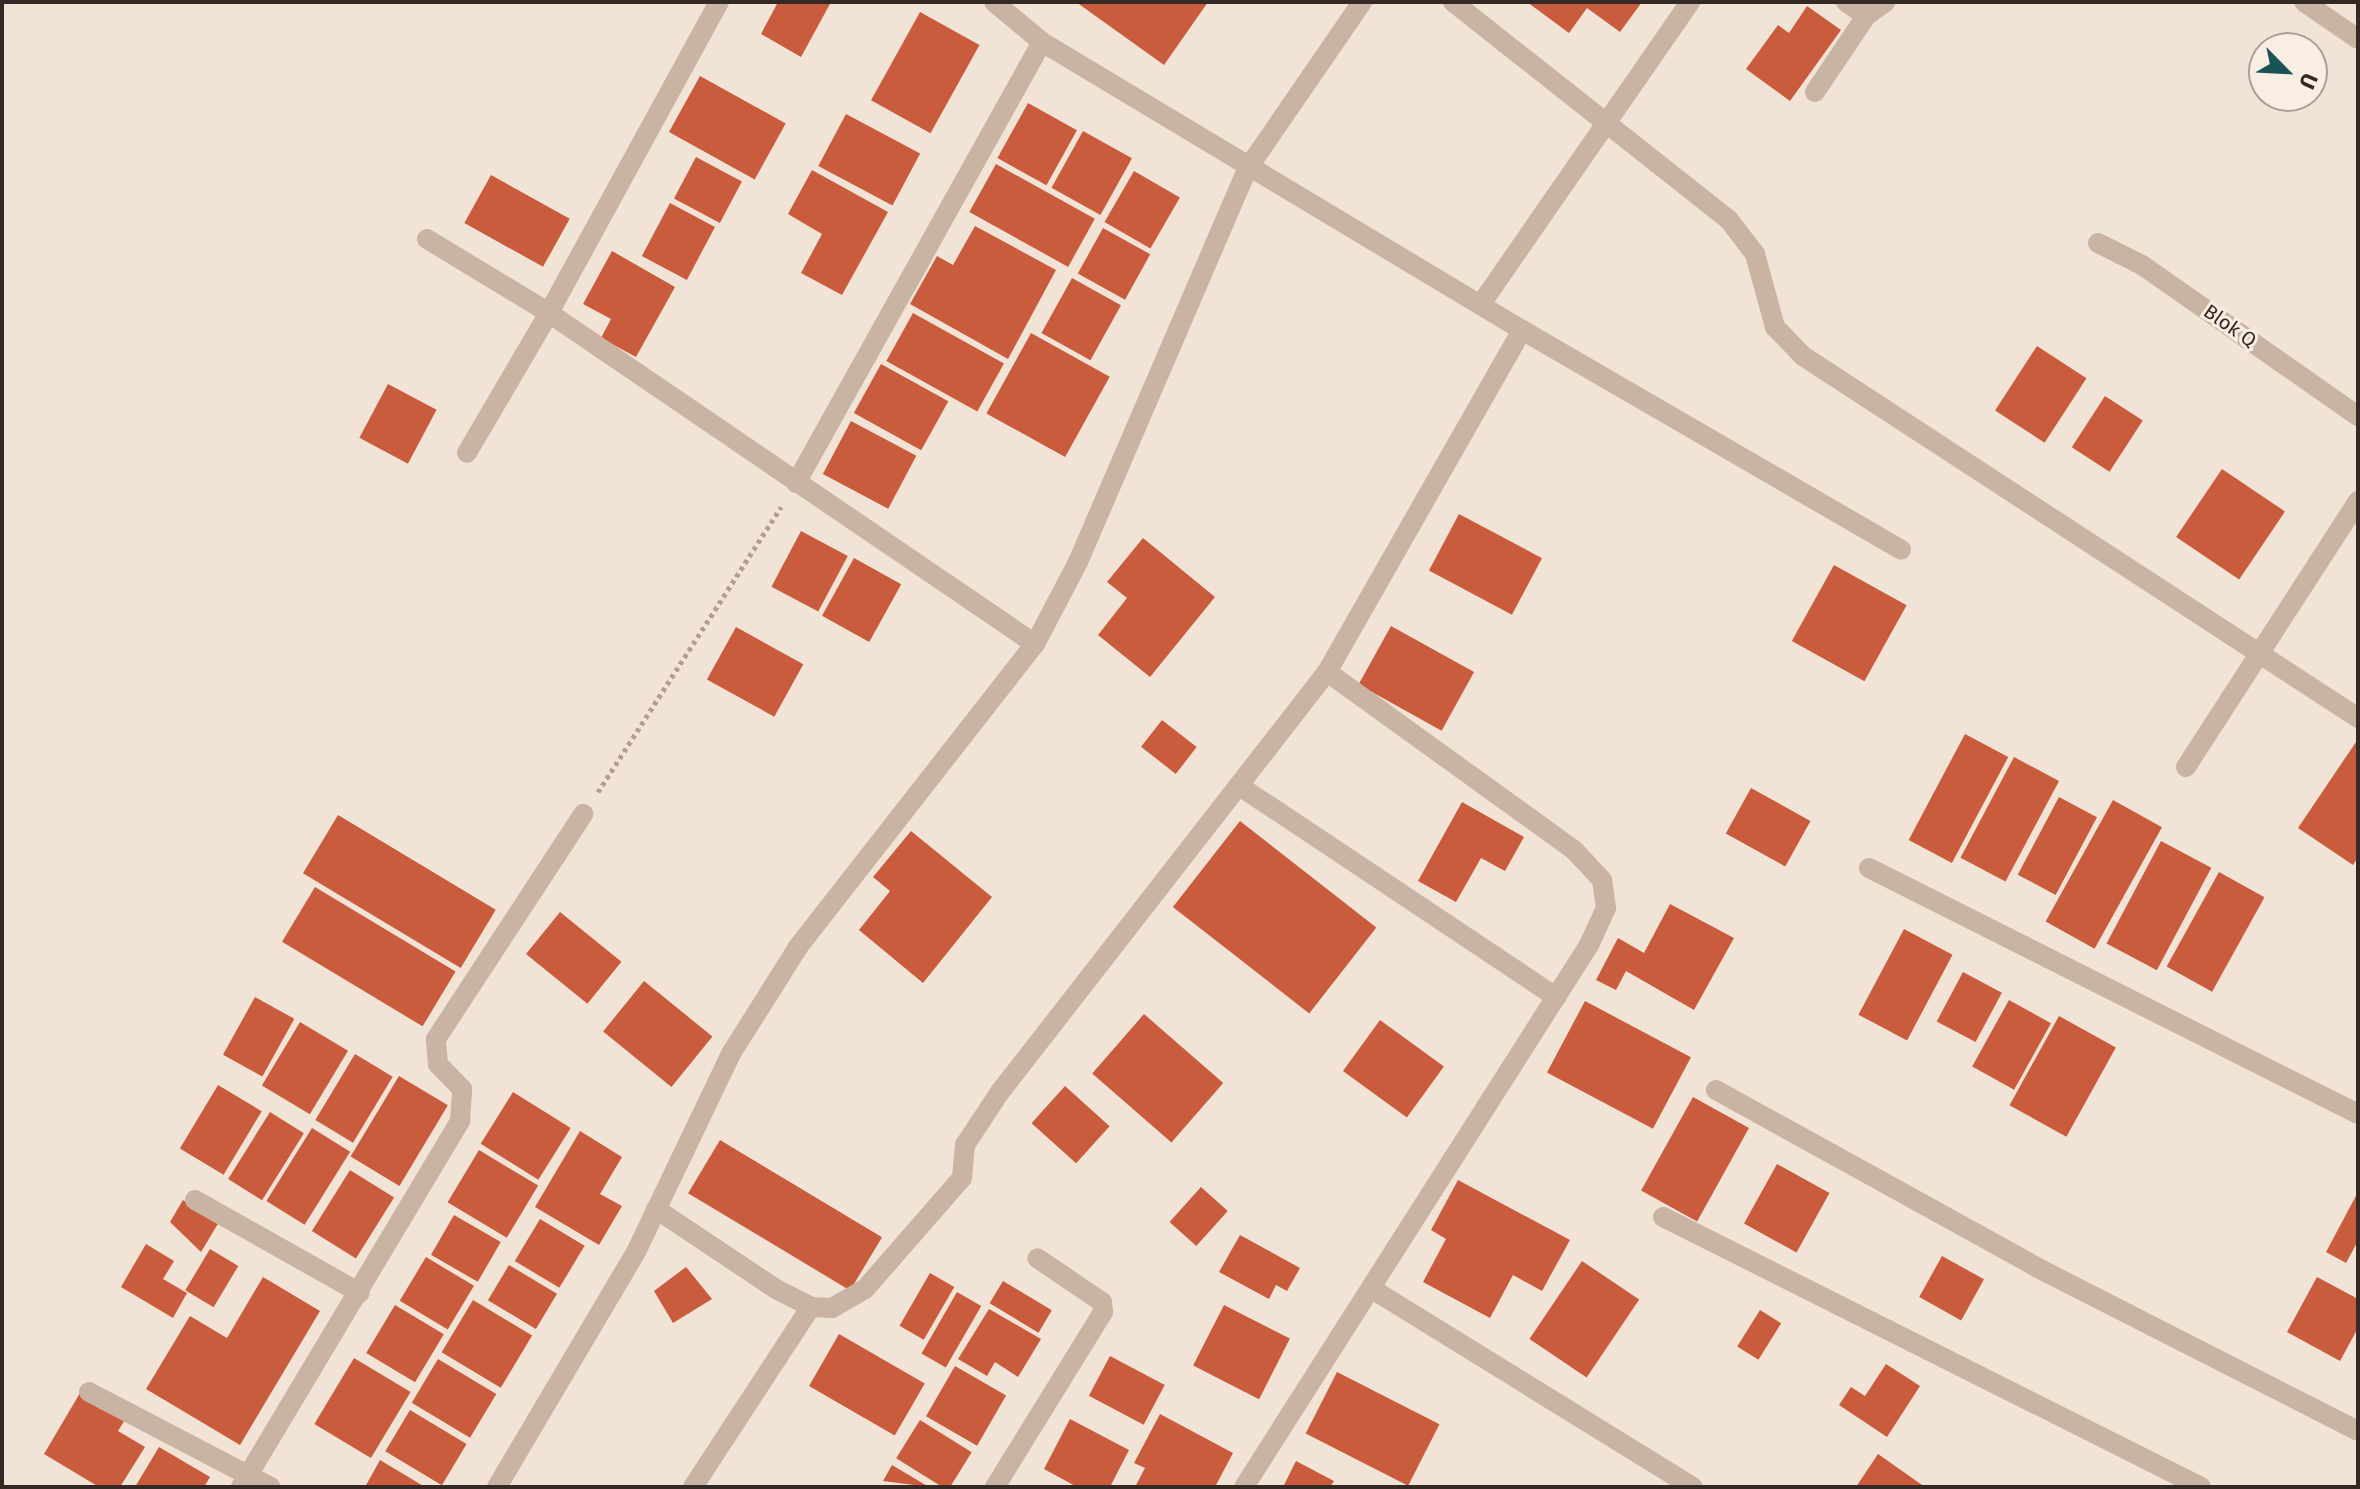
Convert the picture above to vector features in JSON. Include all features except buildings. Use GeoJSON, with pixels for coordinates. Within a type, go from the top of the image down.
{"type":"FeatureCollection","features":[{"type":"Feature","properties":{"kind":"street"},"geometry":{"type":"LineString","coordinates":[[467,453],[549,313],[719,2]]}},
{"type":"Feature","properties":{"kind":"street"},"geometry":{"type":"LineString","coordinates":[[994,2],[1042,42],[1248,168],[1901,550]]}},
{"type":"Feature","properties":{"kind":"street"},"geometry":{"type":"LineString","coordinates":[[497,1487],[656,1209],[732,1052],[798,947],[1035,644],[1078,562],[1248,168],[1362,2]]}},
{"type":"Feature","properties":{"kind":"street"},"geometry":{"type":"LineString","coordinates":[[1453,2],[1729,220],[1755,254],[1765,304],[1786,342],[2358,718]]}},
{"type":"Feature","properties":{"kind":"street"},"geometry":{"type":"LineString","coordinates":[[1481,304],[1690,2]]}},
{"type":"Feature","properties":{"kind":"street"},"geometry":{"type":"LineString","coordinates":[[1846,2],[1866,16]]}},
{"type":"Feature","properties":{"kind":"street"},"geometry":{"type":"LineString","coordinates":[[1815,92],[1866,16],[1885,2]]}},
{"type":"Feature","properties":{"kind":"street"},"geometry":{"type":"LineString","coordinates":[[2304,2],[2358,39]]}},
{"type":"Feature","properties":{"kind":"street"},"geometry":{"type":"LineString","coordinates":[[796,483],[1042,42]]}},
{"type":"Feature","properties":{"kind":"street"},"geometry":{"type":"LineString","coordinates":[[427,239],[549,313],[1035,644]]}},
{"type":"Feature","properties":{"kind":"street","name":"Blok Q"},"geometry":{"type":"LineString","coordinates":[[2098,243],[2142,265],[2358,416]]}},
{"type":"Feature","properties":{"kind":"street"},"geometry":{"type":"LineString","coordinates":[[656,1209],[811,1307],[832,1308],[858,1295],[962,1178],[965,1145],[978,1122],[1241,787],[1327,672],[1522,330]]}},
{"type":"Feature","properties":{"kind":"street"},"geometry":{"type":"LineString","coordinates":[[2186,767],[2255,653],[2358,501]]}},
{"type":"Feature","properties":{"kind":"street"},"geometry":{"type":"LineString","coordinates":[[1244,1487],[1556,997],[1606,908],[1602,880],[1574,850],[1327,672]]}},
{"type":"Feature","properties":{"kind":"street"},"geometry":{"type":"LineString","coordinates":[[1241,787],[1556,997]]}},
{"type":"Feature","properties":{"kind":"street"},"geometry":{"type":"LineString","coordinates":[[245,1481],[360,1293],[464,1111],[462,1089],[438,1064],[436,1039],[583,814]]}},
{"type":"Feature","properties":{"kind":"street"},"geometry":{"type":"LineString","coordinates":[[1869,868],[2358,1114]]}},
{"type":"Feature","properties":{"kind":"street"},"geometry":{"type":"LineString","coordinates":[[1716,1090],[2036,1267],[2358,1431]]}},
{"type":"Feature","properties":{"kind":"street"},"geometry":{"type":"LineString","coordinates":[[195,1200],[360,1293]]}},
{"type":"Feature","properties":{"kind":"street"},"geometry":{"type":"LineString","coordinates":[[1663,1217],[2201,1487]]}},
{"type":"Feature","properties":{"kind":"street"},"geometry":{"type":"LineString","coordinates":[[995,1487],[1104,1307],[1037,1258]]}},
{"type":"Feature","properties":{"kind":"street"},"geometry":{"type":"LineString","coordinates":[[1372,1289],[1693,1487]]}},
{"type":"Feature","properties":{"kind":"street"},"geometry":{"type":"LineString","coordinates":[[693,1487],[811,1307]]}},
{"type":"Feature","properties":{"kind":"street"},"geometry":{"type":"LineString","coordinates":[[89,1392],[245,1481],[271,1487]]}},
{"type":"Feature","properties":{"kind":"path"},"geometry":{"type":"LineString","coordinates":[[583,814],[796,483]]}}]}
